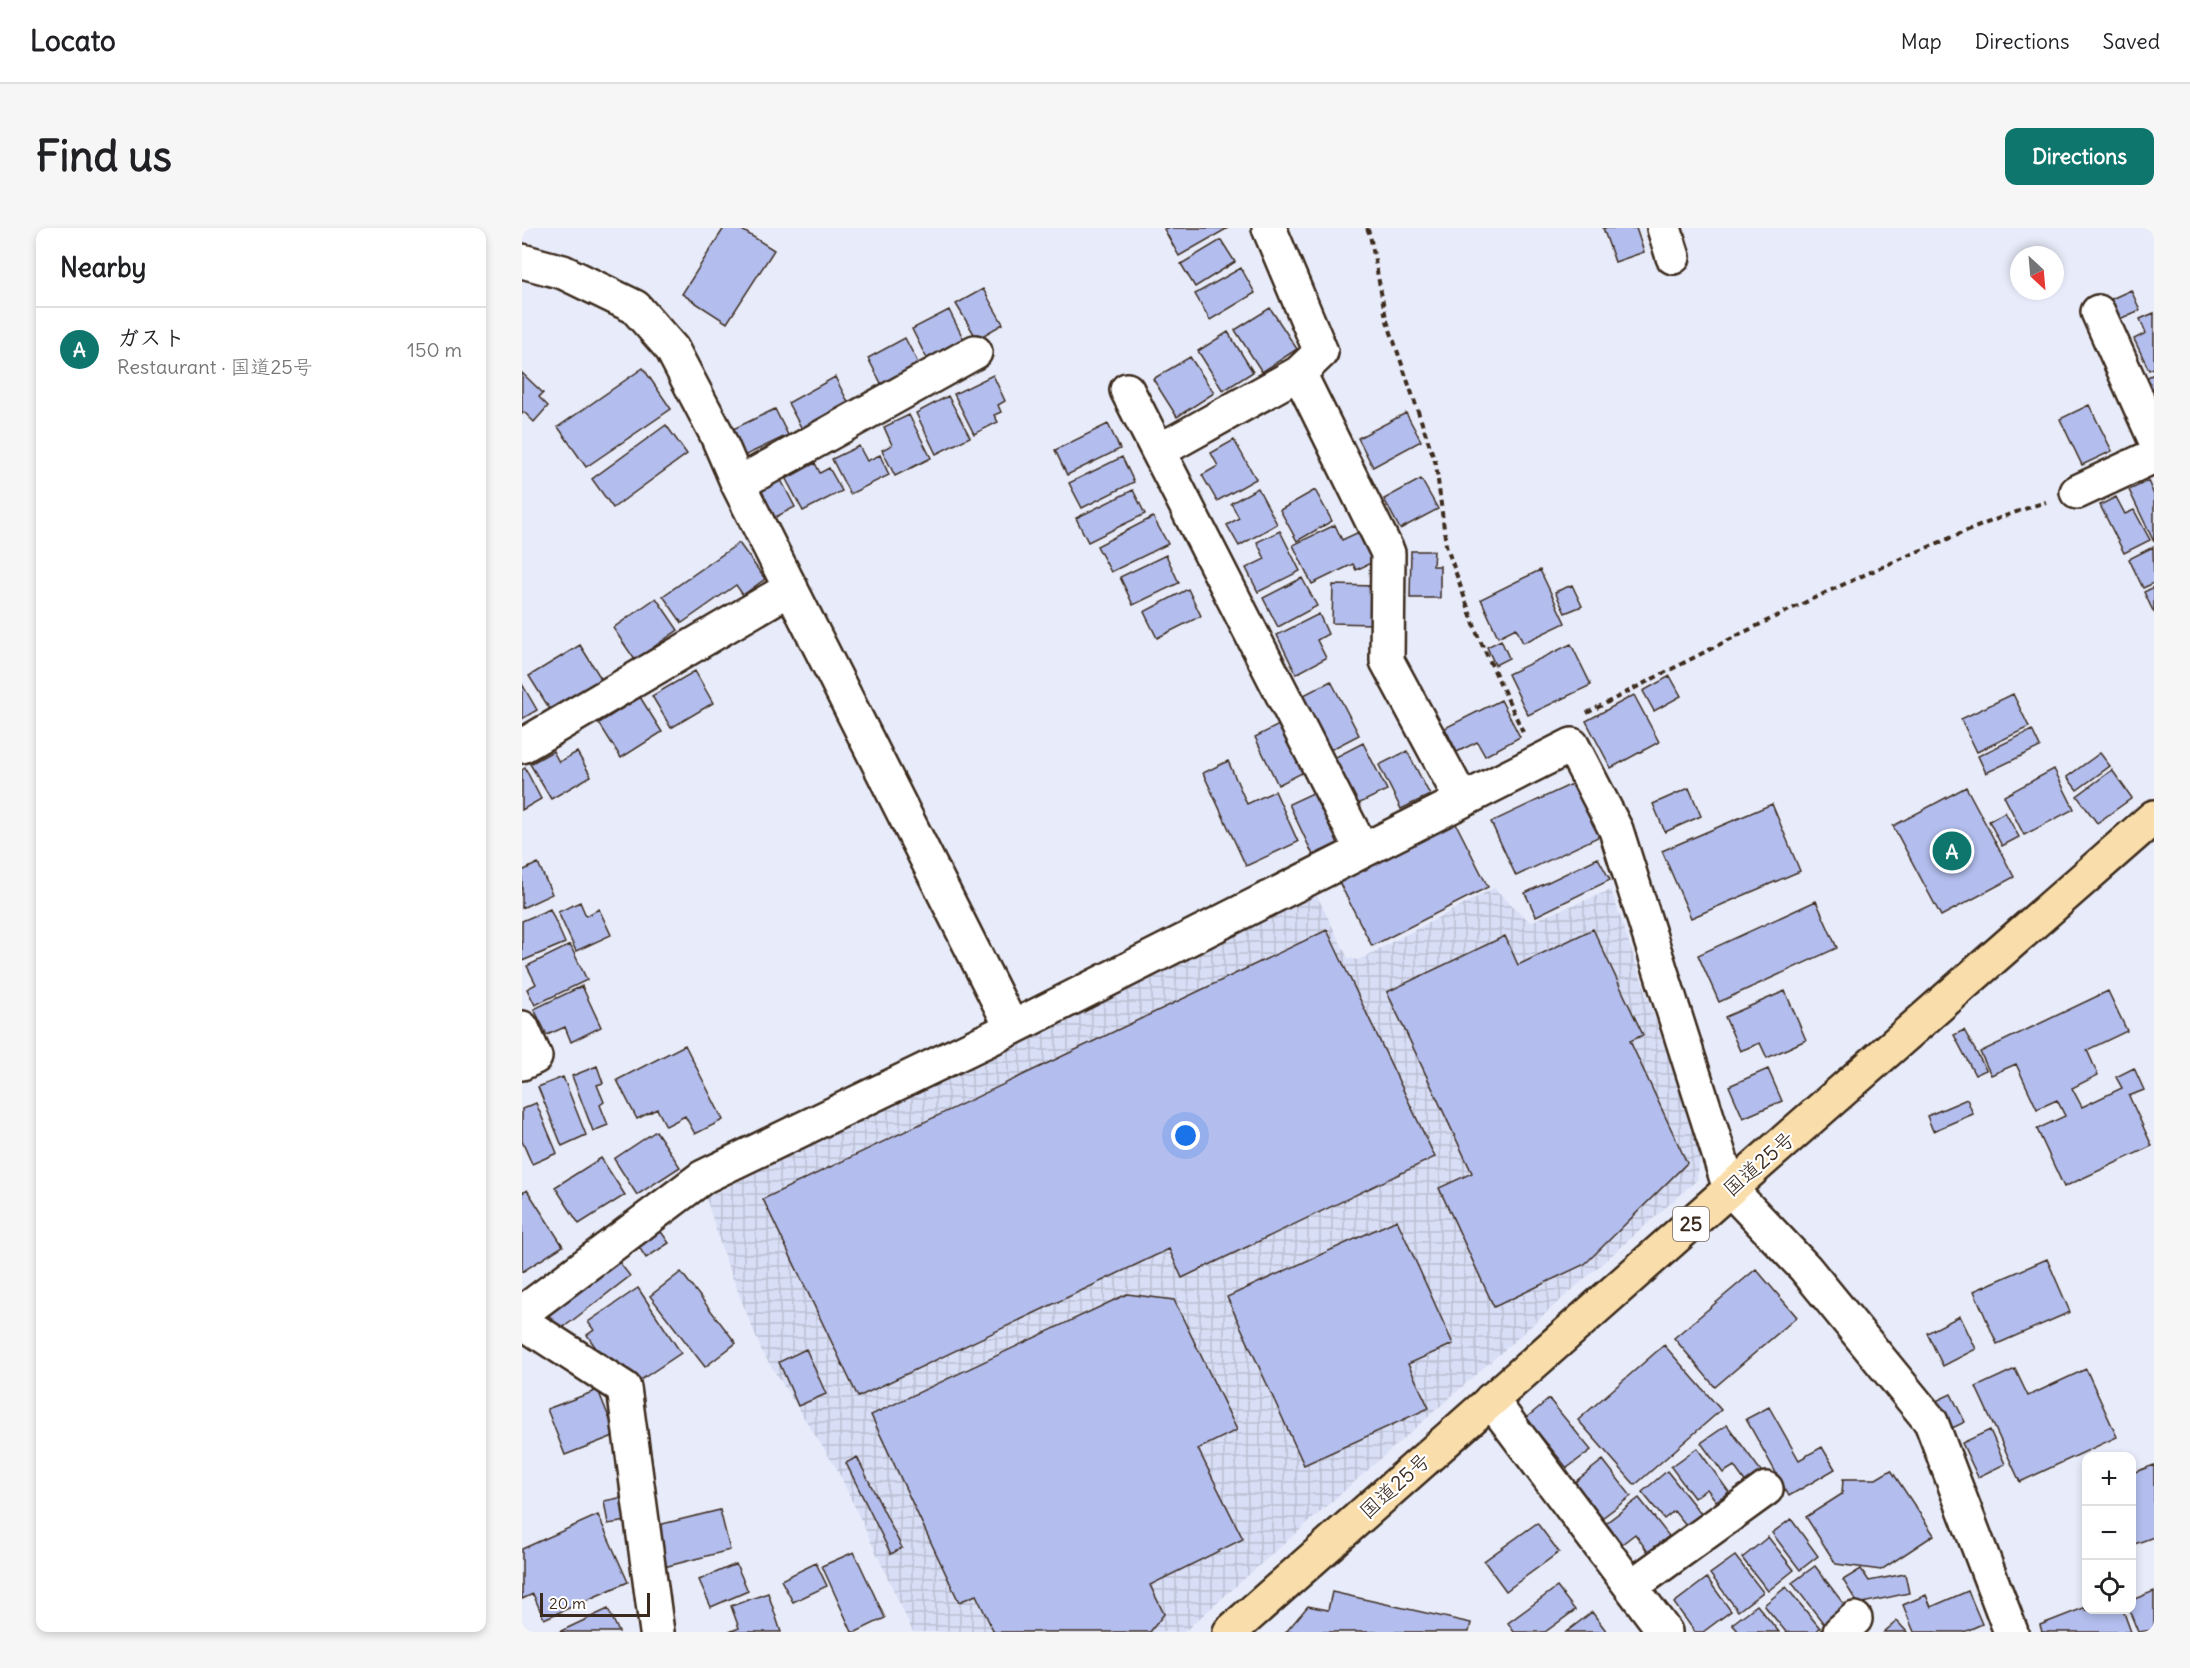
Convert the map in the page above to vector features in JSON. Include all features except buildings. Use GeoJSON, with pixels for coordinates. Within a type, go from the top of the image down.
{"type":"FeatureCollection","features":[{"type":"Feature","properties":{"kind":"highway","name":"国道25号"},"geometry":{"type":"LineString","coordinates":[[1230,1632],[2154,817]]}},
{"type":"Feature","properties":{"kind":"street"},"geometry":{"type":"LineString","coordinates":[[1159,451],[1299,373],[1321,352],[1269,228]]}},
{"type":"Feature","properties":{"kind":"street"},"geometry":{"type":"LineString","coordinates":[[522,261],[564,272],[635,307],[672,348],[1012,1028]]}},
{"type":"Feature","properties":{"kind":"street"},"geometry":{"type":"LineString","coordinates":[[2098,312],[2154,437]]}},
{"type":"Feature","properties":{"kind":"street"},"geometry":{"type":"LineString","coordinates":[[738,484],[975,352]]}},
{"type":"Feature","properties":{"kind":"street"},"geometry":{"type":"LineString","coordinates":[[1299,373],[1388,553],[1387,661],[1462,800]]}},
{"type":"Feature","properties":{"kind":"street"},"geometry":{"type":"LineString","coordinates":[[1127,390],[1362,850]]}},
{"type":"Feature","properties":{"kind":"street"},"geometry":{"type":"LineString","coordinates":[[2076,492],[2154,456]]}},
{"type":"Feature","properties":{"kind":"street"},"geometry":{"type":"LineString","coordinates":[[522,746],[791,588]]}},
{"type":"Feature","properties":{"kind":"street"},"geometry":{"type":"LineString","coordinates":[[522,1313],[703,1177],[1012,1028],[1572,745],[1616,830],[1730,1189],[1805,1268],[1932,1422],[2011,1632]]}},
{"type":"Feature","properties":{"kind":"street"},"geometry":{"type":"LineString","coordinates":[[522,1028],[535,1057],[522,1063]]}},
{"type":"Feature","properties":{"kind":"street"},"geometry":{"type":"LineString","coordinates":[[522,1322],[624,1388],[657,1632]]}},
{"type":"Feature","properties":{"kind":"street"},"geometry":{"type":"LineString","coordinates":[[1491,1400],[1665,1632]]}},
{"type":"Feature","properties":{"kind":"street"},"geometry":{"type":"LineString","coordinates":[[1632,1586],[1766,1490]]}},
{"type":"Feature","properties":{"kind":"path"},"geometry":{"type":"LineString","coordinates":[[1367,228],[1386,318],[1436,464],[1446,545],[1478,636],[1537,762]]}},
{"type":"Feature","properties":{"kind":"path"},"geometry":{"type":"LineString","coordinates":[[1572,745],[1575,719],[1759,624],[1887,565],[2016,511],[2076,492]]}},
{"type":"Feature","properties":{"kind":"shaded area"},"geometry":{"type":"Polygon","coordinates":[[[1494,888],[1530,922],[1611,890],[1701,1153],[1697,1180],[1184,1632],[913,1632],[838,1471],[762,1352],[725,1259],[706,1198],[1314,890],[1348,958],[1358,960],[1494,888]]]}},
{"type":"Feature","properties":{"kind":"place","name":"ガスト"},"geometry":{"type":"Point","coordinates":[1952,851]}}]}
